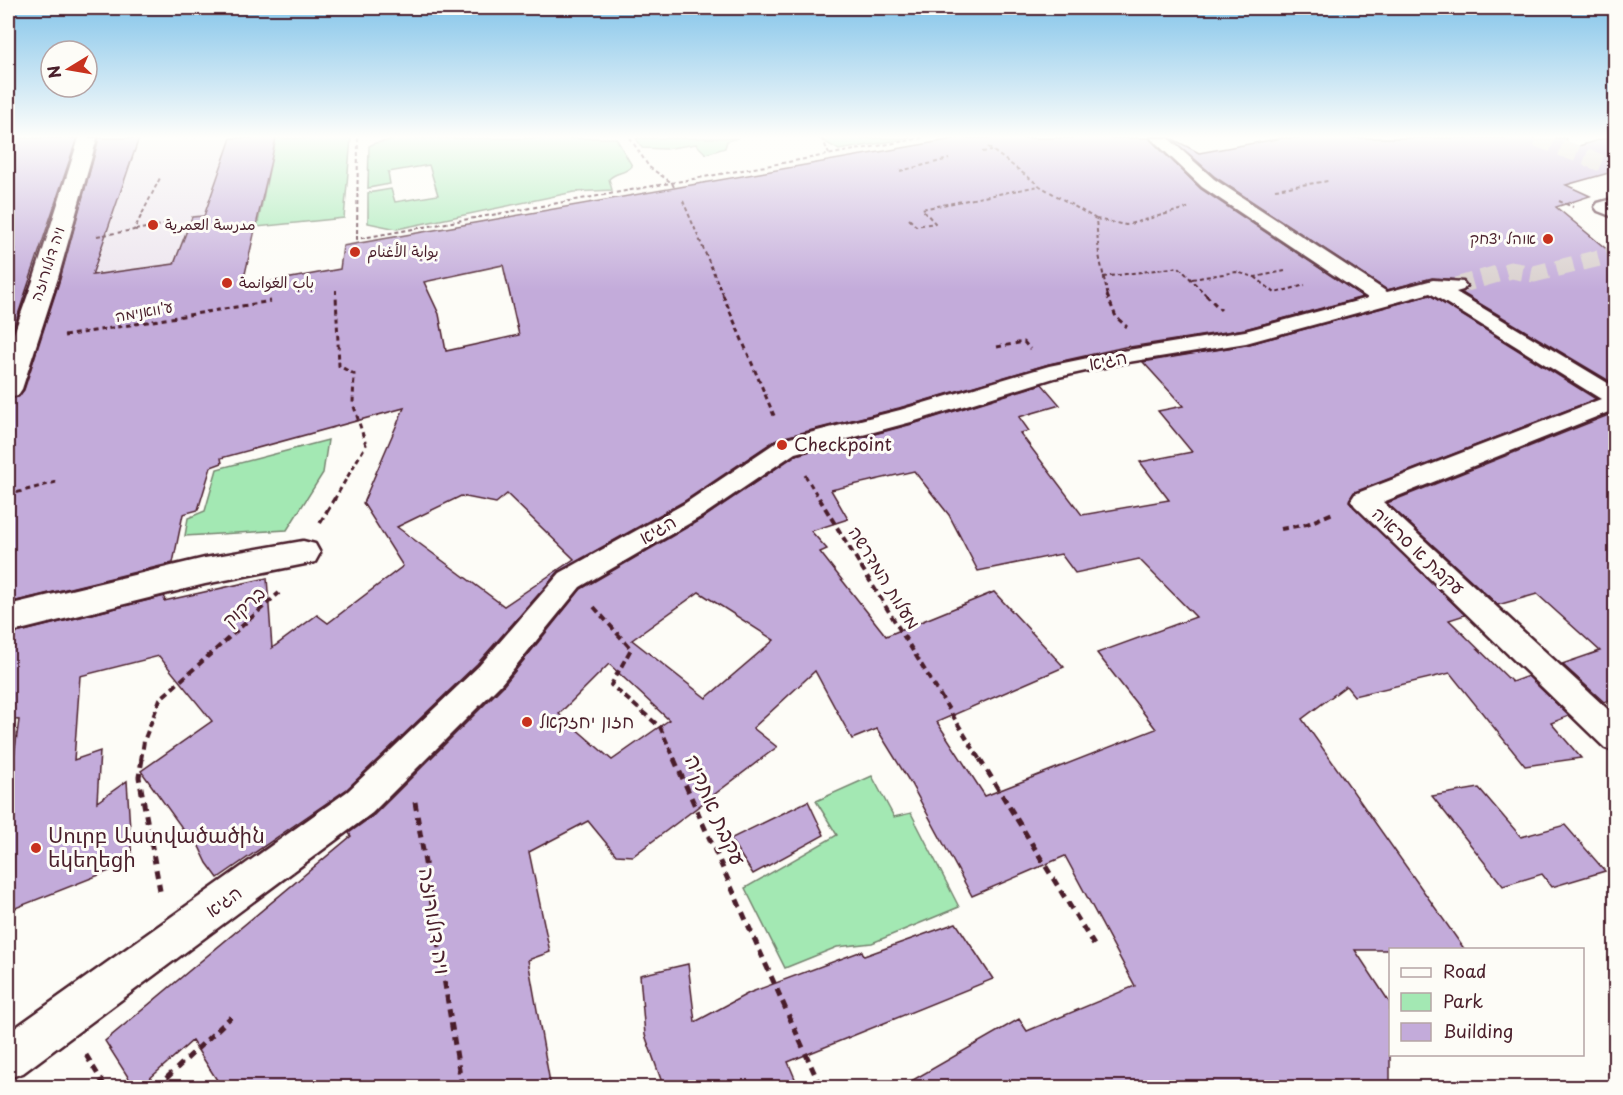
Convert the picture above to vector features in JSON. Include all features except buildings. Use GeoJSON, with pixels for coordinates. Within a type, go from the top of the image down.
{"type":"FeatureCollection","features":[{"type":"Feature","properties":{"kind":"street","name":"ויה דולורוזה"},"geometry":{"type":"LineString","coordinates":[[8,389],[46,278],[72,189]]}},
{"type":"Feature","properties":{"kind":"street"},"geometry":{"type":"LineString","coordinates":[[1217,189],[1383,299]]}},
{"type":"Feature","properties":{"kind":"street"},"geometry":{"type":"LineString","coordinates":[[1616,203],[1604,207],[1616,213]]}},
{"type":"Feature","properties":{"kind":"street","name":"הגיא"},"geometry":{"type":"LineString","coordinates":[[8,1058],[360,802],[490,675],[570,580],[693,510],[788,447],[907,416],[1049,373],[1122,357],[1246,337],[1383,299],[1444,286]]}},
{"type":"Feature","properties":{"kind":"street","name":"עקבת א סראיה"},"geometry":{"type":"LineString","coordinates":[[1444,286],[1616,399]]}},
{"type":"Feature","properties":{"kind":"street","name":"עקבת א סראיה"},"geometry":{"type":"LineString","coordinates":[[1616,399],[1364,500],[1616,738]]}},
{"type":"Feature","properties":{"kind":"street"},"geometry":{"type":"LineString","coordinates":[[8,619],[205,571],[303,553]]}},
{"type":"Feature","properties":{"kind":"path"},"geometry":{"type":"LineString","coordinates":[[134,230],[154,189]]}},
{"type":"Feature","properties":{"kind":"path"},"geometry":{"type":"LineString","coordinates":[[357,189],[357,244]]}},
{"type":"Feature","properties":{"kind":"path"},"geometry":{"type":"LineString","coordinates":[[357,239],[638,189]]}},
{"type":"Feature","properties":{"kind":"path"},"geometry":{"type":"LineString","coordinates":[[909,219],[916,226],[935,223],[922,209],[1024,189]]}},
{"type":"Feature","properties":{"kind":"path"},"geometry":{"type":"LineString","coordinates":[[1045,189],[1096,219],[1095,234],[1103,277],[1116,317],[1152,353]]}},
{"type":"Feature","properties":{"kind":"path","name":"מעלות המדרשה"},"geometry":{"type":"LineString","coordinates":[[683,201],[788,447],[1097,950]]}},
{"type":"Feature","properties":{"kind":"path"},"geometry":{"type":"LineString","coordinates":[[98,236],[166,224]]}},
{"type":"Feature","properties":{"kind":"path"},"geometry":{"type":"LineString","coordinates":[[1103,277],[1179,267],[1246,337]]}},
{"type":"Feature","properties":{"kind":"path"},"geometry":{"type":"LineString","coordinates":[[1255,277],[1295,269]]}},
{"type":"Feature","properties":{"kind":"path"},"geometry":{"type":"LineString","coordinates":[[1192,279],[1236,272],[1255,277],[1275,293],[1306,285]]}},
{"type":"Feature","properties":{"kind":"path","name":"ברקוק"},"geometry":{"type":"LineString","coordinates":[[169,942],[139,777],[144,741],[160,699],[272,601],[296,574],[303,553],[366,445],[353,403],[354,374],[339,366],[336,290]]}},
{"type":"Feature","properties":{"kind":"path","name":"ע'וואנימה"},"geometry":{"type":"LineString","coordinates":[[22,344],[271,301]]}},
{"type":"Feature","properties":{"kind":"path"},"geometry":{"type":"LineString","coordinates":[[8,495],[56,482]]}},
{"type":"Feature","properties":{"kind":"path"},"geometry":{"type":"LineString","coordinates":[[1281,529],[1307,524],[1364,500]]}},
{"type":"Feature","properties":{"kind":"path","name":"עקבת אתקיה"},"geometry":{"type":"LineString","coordinates":[[570,580],[631,649],[611,685],[660,727],[821,1088]]}},
{"type":"Feature","properties":{"kind":"path","name":"ויה דולורוזה"},"geometry":{"type":"LineString","coordinates":[[407,754],[462,1088]]}},
{"type":"Feature","properties":{"kind":"path"},"geometry":{"type":"LineString","coordinates":[[8,920],[12,909]]}},
{"type":"Feature","properties":{"kind":"path"},"geometry":{"type":"LineString","coordinates":[[156,1088],[231,1017]]}},
{"type":"Feature","properties":{"kind":"shaded area","name":"مدرسة العمرية"},"geometry":{"type":"Polygon","coordinates":[[[121,189],[218,189],[180,271],[85,304],[93,269],[121,189]]]}},
{"type":"Feature","properties":{"kind":"green space"},"geometry":{"type":"Polygon","coordinates":[[[265,189],[347,189],[344,218],[257,227],[265,189]]]}},
{"type":"Feature","properties":{"kind":"green space"},"geometry":{"type":"Polygon","coordinates":[[[391,189],[395,202],[438,195],[436,189],[612,190],[574,192],[397,229],[368,223],[368,193],[391,189]]]}},
{"type":"Feature","properties":{"kind":"green space"},"geometry":{"type":"Polygon","coordinates":[[[328,440],[323,473],[287,530],[185,536],[188,518],[205,511],[217,469],[328,440]]]}},
{"type":"Feature","properties":{"kind":"green space"},"geometry":{"type":"Polygon","coordinates":[[[872,776],[894,817],[911,813],[959,907],[872,943],[837,947],[785,968],[745,888],[837,835],[816,801],[872,776]]]}},
{"type":"Feature","properties":{"kind":"tunnel"},"geometry":{"type":"LineString","coordinates":[[1456,286],[1511,270],[1534,274],[1612,255],[1616,251]]}},
{"type":"Feature","properties":{"kind":"place","name":"مدرسة العمرية"},"geometry":{"type":"Point","coordinates":[153,225]}},
{"type":"Feature","properties":{"kind":"place","name":"אוהל יצחק"},"geometry":{"type":"Point","coordinates":[1548,239]}},
{"type":"Feature","properties":{"kind":"place","name":"بوابة الأغنام"},"geometry":{"type":"Point","coordinates":[355,252]}},
{"type":"Feature","properties":{"kind":"place","name":"باب الغوانمة"},"geometry":{"type":"Point","coordinates":[227,283]}},
{"type":"Feature","properties":{"kind":"place","name":"Checkpoint"},"geometry":{"type":"Point","coordinates":[782,445]}},
{"type":"Feature","properties":{"kind":"place","name":"חזון יחזקאל"},"geometry":{"type":"Point","coordinates":[527,722]}},
{"type":"Feature","properties":{"kind":"place","name":"Սուրբ Աստվածածին եկեղեցի"},"geometry":{"type":"Point","coordinates":[36,848]}}]}
